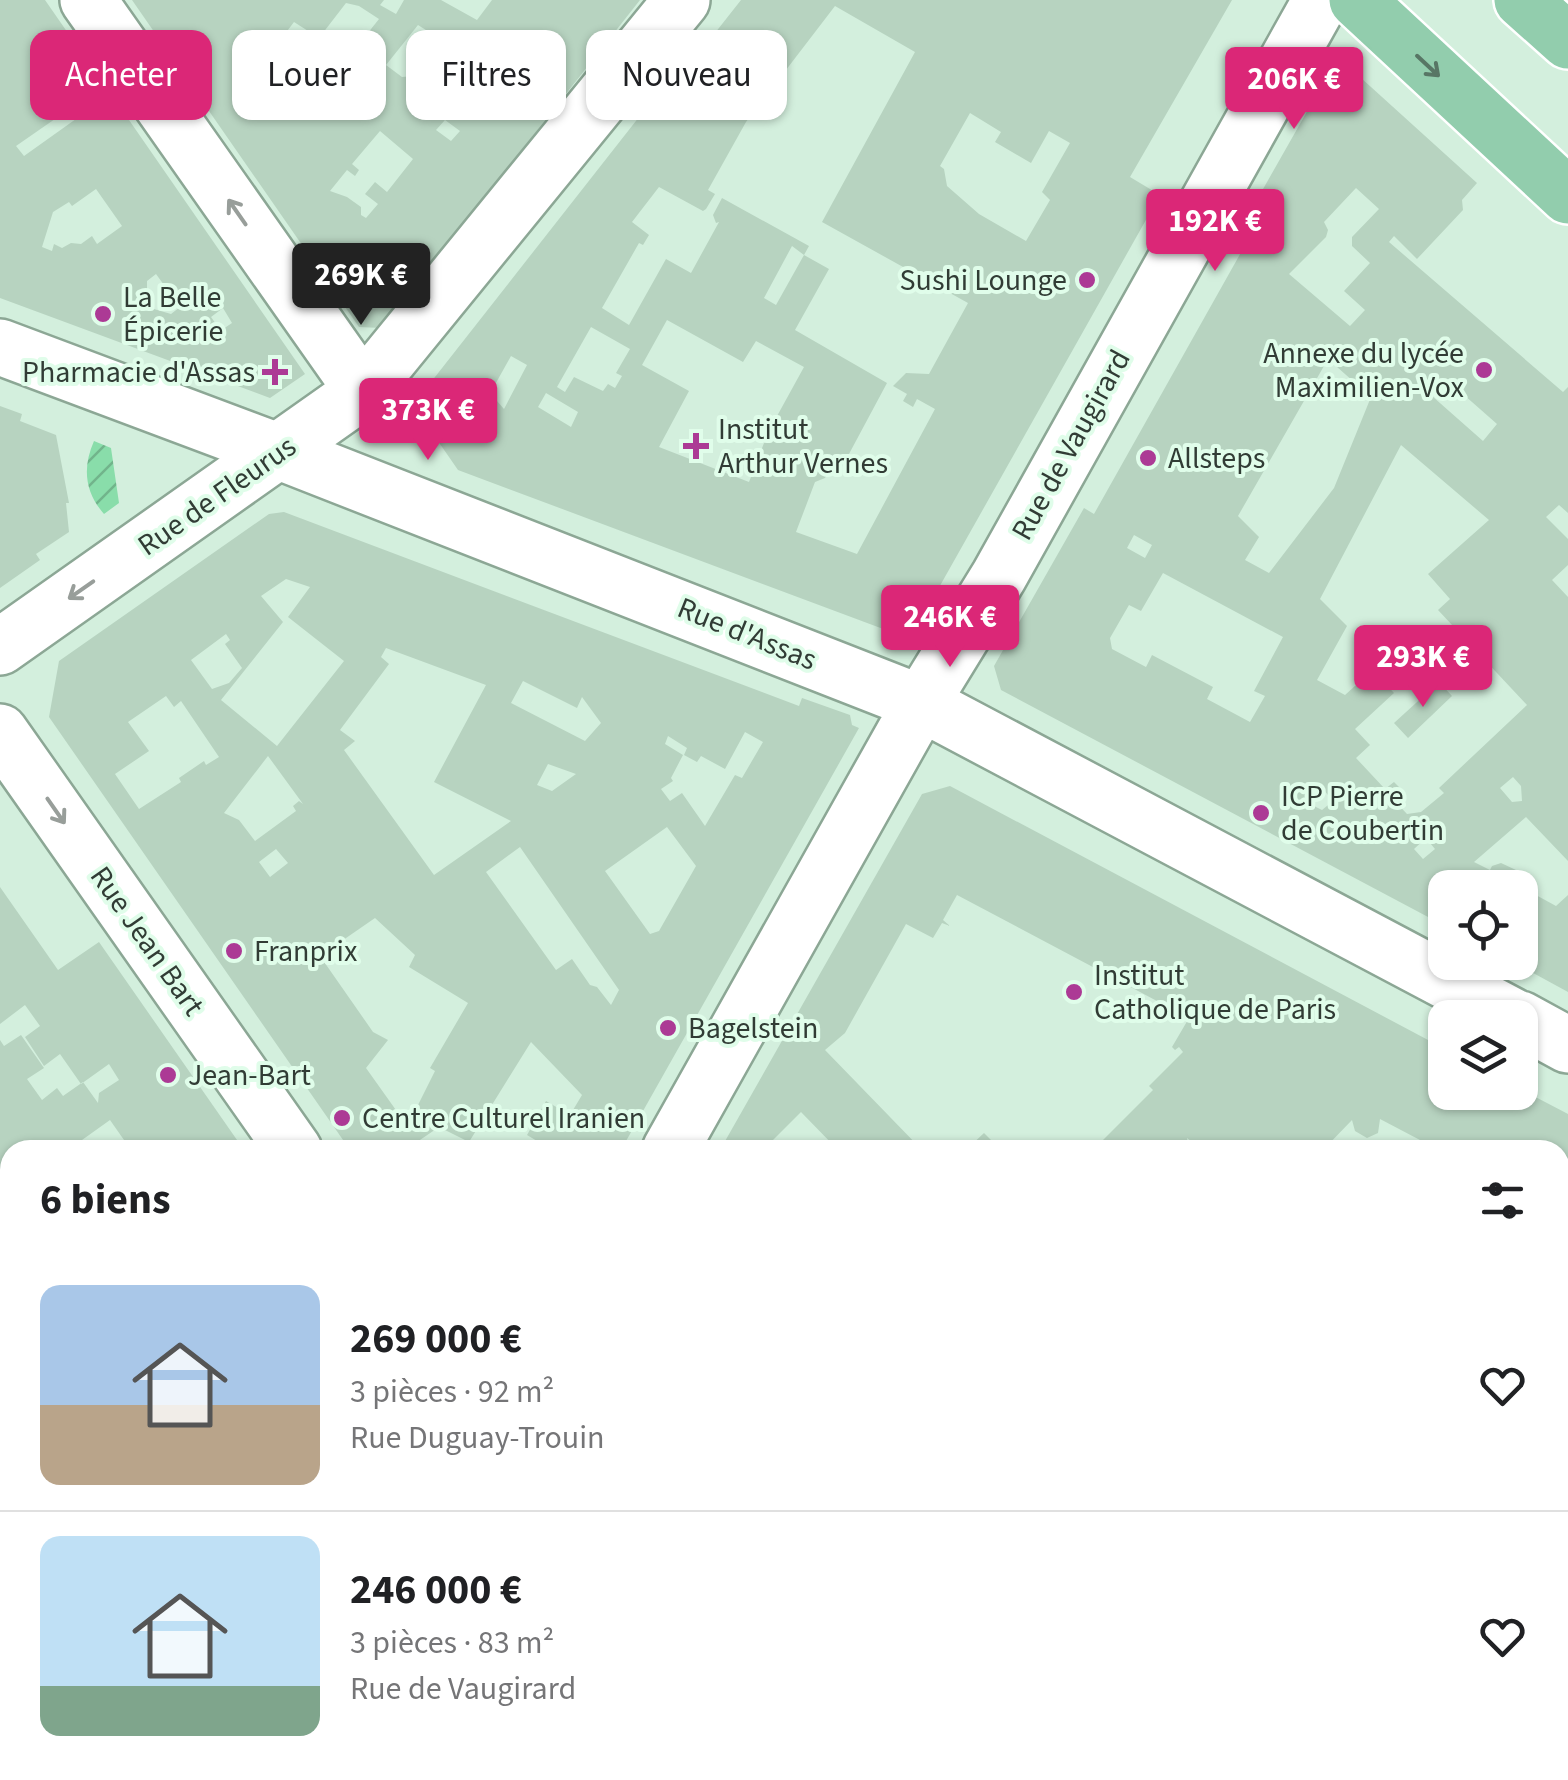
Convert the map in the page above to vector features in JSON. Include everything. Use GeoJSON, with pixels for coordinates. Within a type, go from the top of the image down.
{"type":"FeatureCollection","features":[{"type":"Feature","properties":{"kind":"main road"},"geometry":{"type":"LineString","coordinates":[[1357,0],[1568,196]]}},
{"type":"Feature","properties":{"kind":"main road"},"geometry":{"type":"LineString","coordinates":[[1522,0],[1568,41]]}},
{"type":"Feature","properties":{"kind":"street"},"geometry":{"type":"LineString","coordinates":[[88,0],[363,391]]}},
{"type":"Feature","properties":{"kind":"street","name":"Rue de Fleurus"},"geometry":{"type":"LineString","coordinates":[[0,647],[363,391],[682,0]]}},
{"type":"Feature","properties":{"kind":"street","name":"Rue de Vaugirard"},"geometry":{"type":"LineString","coordinates":[[676,1140],[921,703],[999,576],[1321,0]]}},
{"type":"Feature","properties":{"kind":"street","name":"Rue d'Assas"},"geometry":{"type":"LineString","coordinates":[[0,347],[280,452],[921,703],[1484,1000]]}},
{"type":"Feature","properties":{"kind":"street","name":"Rue Jean Bart"},"geometry":{"type":"LineString","coordinates":[[0,732],[287,1140]]}},
{"type":"Feature","properties":{"kind":"street","name":"Rue d'Assas"},"geometry":{"type":"LineString","coordinates":[[1538,1029],[1568,1045]]}},
{"type":"Feature","properties":{"kind":"green space"},"geometry":{"type":"Polygon","coordinates":[[[94,441],[111,448],[119,503],[104,514],[87,479],[94,441]]]}},
{"type":"Feature","properties":{"kind":"building"},"geometry":{"type":"Polygon","coordinates":[[[0,0],[45,0],[66,30],[30,30],[30,120],[54,120],[16,146],[24,156],[75,120],[129,120],[305,374],[270,398],[0,298],[0,0]],[[96,189],[72,206],[69,202],[53,212],[42,247],[52,251],[54,244],[62,248],[71,243],[81,244],[92,236],[97,244],[122,226],[96,189]],[[156,274],[147,281],[147,307],[171,314],[180,307],[156,274]],[[223,308],[211,317],[216,324],[212,331],[217,333],[232,323],[223,308]]]}},
{"type":"Feature","properties":{"kind":"building"},"geometry":{"type":"Polygon","coordinates":[[[132,0],[384,0],[380,5],[396,14],[404,0],[441,0],[477,20],[492,0],[640,0],[616,30],[586,30],[586,68],[566,94],[566,30],[426,30],[418,25],[414,30],[406,30],[406,40],[386,65],[406,77],[406,120],[445,120],[545,120],[381,328],[359,327],[212,115],[212,30],[153,30],[132,0]],[[445,120],[436,130],[451,141],[460,131],[445,120]],[[380,131],[352,164],[359,170],[355,176],[347,170],[330,191],[361,207],[361,215],[366,218],[378,204],[365,194],[375,182],[387,192],[413,159],[380,131]]]}},
{"type":"Feature","properties":{"kind":"building"},"geometry":{"type":"Polygon","coordinates":[[[741,0],[1232,0],[1130,177],[1160,195],[910,639],[458,470],[413,405],[637,120],[748,120],[708,190],[715,194],[706,209],[703,211],[659,187],[632,222],[649,235],[643,245],[639,243],[602,308],[629,325],[666,259],[691,273],[719,222],[713,215],[722,198],[809,246],[804,255],[829,269],[795,330],[887,383],[842,467],[834,463],[825,478],[815,482],[796,532],[857,554],[935,409],[917,399],[913,407],[903,401],[907,394],[893,386],[906,373],[929,374],[968,303],[822,222],[915,52],[835,6],[787,69],[787,30],[717,30],[741,0]],[[970,113],[940,166],[947,186],[979,214],[1026,241],[1050,200],[1042,192],[1070,143],[1049,131],[1031,163],[995,142],[1001,132],[970,113]],[[792,246],[764,298],[776,305],[804,255],[792,246]],[[667,320],[642,365],[689,391],[659,447],[749,482],[764,443],[752,439],[763,423],[771,427],[804,367],[756,341],[743,362],[667,320]],[[591,327],[557,387],[565,392],[574,377],[603,391],[608,384],[615,388],[622,376],[616,373],[630,349],[591,327]],[[511,356],[487,399],[497,401],[504,409],[527,365],[511,356]],[[546,393],[538,407],[571,427],[578,412],[546,393]]]}},
{"type":"Feature","properties":{"kind":"building"},"geometry":{"type":"Polygon","coordinates":[[[1350,68],[1477,183],[1462,200],[1463,210],[1417,259],[1394,236],[1389,242],[1563,392],[1568,387],[1568,513],[1559,505],[1546,517],[1568,539],[1568,565],[1552,580],[1568,597],[1568,861],[1526,817],[1474,862],[1490,870],[1428,870],[1428,917],[1001,690],[994,666],[1084,508],[1094,514],[1248,240],[1238,233],[1330,71],[1350,68]],[[1356,188],[1324,222],[1326,237],[1289,274],[1350,326],[1365,310],[1344,291],[1370,263],[1352,246],[1352,237],[1379,209],[1356,188]],[[1328,359],[1238,516],[1259,537],[1245,560],[1269,573],[1334,488],[1371,397],[1328,359]],[[1447,380],[1432,396],[1483,441],[1497,424],[1447,380]],[[1401,445],[1320,599],[1347,626],[1317,680],[1345,695],[1366,676],[1366,646],[1381,661],[1372,670],[1394,693],[1355,729],[1370,745],[1356,758],[1385,789],[1394,782],[1403,791],[1393,799],[1407,814],[1421,812],[1444,793],[1439,788],[1527,705],[1438,610],[1450,599],[1428,574],[1489,520],[1401,445]],[[1134,535],[1127,548],[1145,558],[1152,545],[1134,535]],[[1163,573],[1141,611],[1129,605],[1110,638],[1112,649],[1146,667],[1152,655],[1213,687],[1207,699],[1250,722],[1265,696],[1254,691],[1283,637],[1163,573]],[[1513,777],[1500,788],[1512,802],[1522,801],[1521,786],[1513,777]],[[1323,789],[1308,803],[1322,810],[1333,801],[1323,789]],[[1426,838],[1414,849],[1423,859],[1435,849],[1426,838]]]}},
{"type":"Feature","properties":{"kind":"building"},"geometry":{"type":"Polygon","coordinates":[[[0,406],[22,414],[20,421],[56,435],[69,503],[69,532],[36,554],[40,560],[0,588],[0,406]]]}},
{"type":"Feature","properties":{"kind":"building"},"geometry":{"type":"Polygon","coordinates":[[[284,512],[799,706],[802,698],[850,715],[852,725],[859,728],[627,1140],[535,1140],[527,1135],[546,1101],[570,1115],[582,1095],[531,1042],[470,1140],[439,1127],[420,1140],[343,1140],[49,717],[59,661],[269,514],[284,512]],[[286,579],[261,596],[283,622],[221,700],[277,746],[344,661],[288,617],[310,587],[286,579]],[[226,634],[191,660],[212,689],[229,683],[242,668],[225,644],[230,640],[226,634]],[[386,648],[381,657],[389,664],[340,730],[355,741],[344,750],[434,875],[511,821],[434,782],[486,685],[386,648]],[[523,681],[511,703],[585,741],[601,723],[582,697],[577,708],[523,681]],[[166,696],[128,722],[149,751],[115,774],[139,809],[181,782],[179,778],[204,761],[206,765],[219,757],[181,701],[174,707],[166,696]],[[745,732],[725,769],[701,756],[697,762],[684,755],[687,748],[668,736],[665,744],[683,755],[673,781],[661,789],[670,801],[682,793],[705,826],[735,775],[742,778],[763,742],[745,732]],[[268,756],[224,813],[239,820],[255,841],[296,811],[293,806],[299,801],[303,804],[268,756]],[[548,764],[537,785],[552,791],[576,774],[548,764]],[[667,827],[605,871],[650,934],[659,931],[696,866],[667,827]],[[520,847],[486,872],[556,970],[572,959],[590,985],[597,987],[611,1005],[619,990],[520,847]],[[276,849],[259,862],[270,877],[288,863],[276,849]],[[375,918],[320,956],[373,1032],[388,1040],[366,1068],[403,1120],[414,1113],[435,1071],[430,1068],[468,1003],[409,967],[415,955],[375,918]]]}},
{"type":"Feature","properties":{"kind":"building"},"geometry":{"type":"Polygon","coordinates":[[[1439,682],[1452,696],[1408,738],[1394,723],[1439,682]]]}},
{"type":"Feature","properties":{"kind":"building"},"geometry":{"type":"Polygon","coordinates":[[[950,786],[1428,1040],[1428,1110],[1538,1110],[1538,1098],[1568,1114],[1568,1140],[1420,1140],[1380,1119],[1378,1133],[1367,1138],[1355,1131],[1352,1120],[1333,1140],[1103,1140],[1153,1090],[1149,1086],[1183,1052],[1172,1047],[1189,1018],[957,895],[943,920],[950,926],[942,923],[933,938],[906,924],[845,1033],[825,1050],[912,1140],[828,1140],[801,1112],[773,1140],[726,1140],[922,794],[950,786]]]}},
{"type":"Feature","properties":{"kind":"building"},"geometry":{"type":"Polygon","coordinates":[[[1501,863],[1516,870],[1490,870],[1501,863]]]}},
{"type":"Feature","properties":{"kind":"building"},"geometry":{"type":"Polygon","coordinates":[[[0,887],[58,970],[99,942],[237,1140],[124,1140],[110,1120],[82,1140],[0,1140],[0,1040],[4,1046],[21,1035],[44,1068],[27,1079],[42,1100],[57,1088],[63,1096],[81,1084],[60,1054],[44,1066],[25,1037],[40,1026],[25,1005],[0,1024],[0,887]],[[109,1064],[83,1082],[98,1103],[99,1093],[119,1080],[109,1064]]]}},
{"type":"Feature","properties":{"kind":"building"},"geometry":{"type":"Polygon","coordinates":[[[1568,895],[1568,992],[1538,976],[1538,896],[1556,906],[1568,895]]]}},
{"type":"Feature","properties":{"kind":"place","name":"Sushi Lounge"},"geometry":{"type":"Point","coordinates":[1087,280]}},
{"type":"Feature","properties":{"kind":"place","name":"La Belle Épicerie"},"geometry":{"type":"Point","coordinates":[103,314]}},
{"type":"Feature","properties":{"kind":"place","name":"Annexe du lycée Maximilien-Vox"},"geometry":{"type":"Point","coordinates":[1484,370]}},
{"type":"Feature","properties":{"kind":"place","name":"Pharmacie d'Assas"},"geometry":{"type":"Point","coordinates":[275,372]}},
{"type":"Feature","properties":{"kind":"place","name":"Institut Arthur Vernes"},"geometry":{"type":"Point","coordinates":[696,446]}},
{"type":"Feature","properties":{"kind":"place","name":"Allsteps"},"geometry":{"type":"Point","coordinates":[1148,458]}},
{"type":"Feature","properties":{"kind":"place","name":"ICP Pierre de Coubertin"},"geometry":{"type":"Point","coordinates":[1261,813]}},
{"type":"Feature","properties":{"kind":"place","name":"Franprix"},"geometry":{"type":"Point","coordinates":[234,951]}},
{"type":"Feature","properties":{"kind":"place","name":"Institut Catholique de Paris"},"geometry":{"type":"Point","coordinates":[1074,992]}},
{"type":"Feature","properties":{"kind":"place","name":"Bagelstein"},"geometry":{"type":"Point","coordinates":[668,1028]}},
{"type":"Feature","properties":{"kind":"place","name":"Jean-Bart"},"geometry":{"type":"Point","coordinates":[168,1075]}},
{"type":"Feature","properties":{"kind":"place","name":"Centre Culturel Iranien"},"geometry":{"type":"Point","coordinates":[342,1118]}}]}
